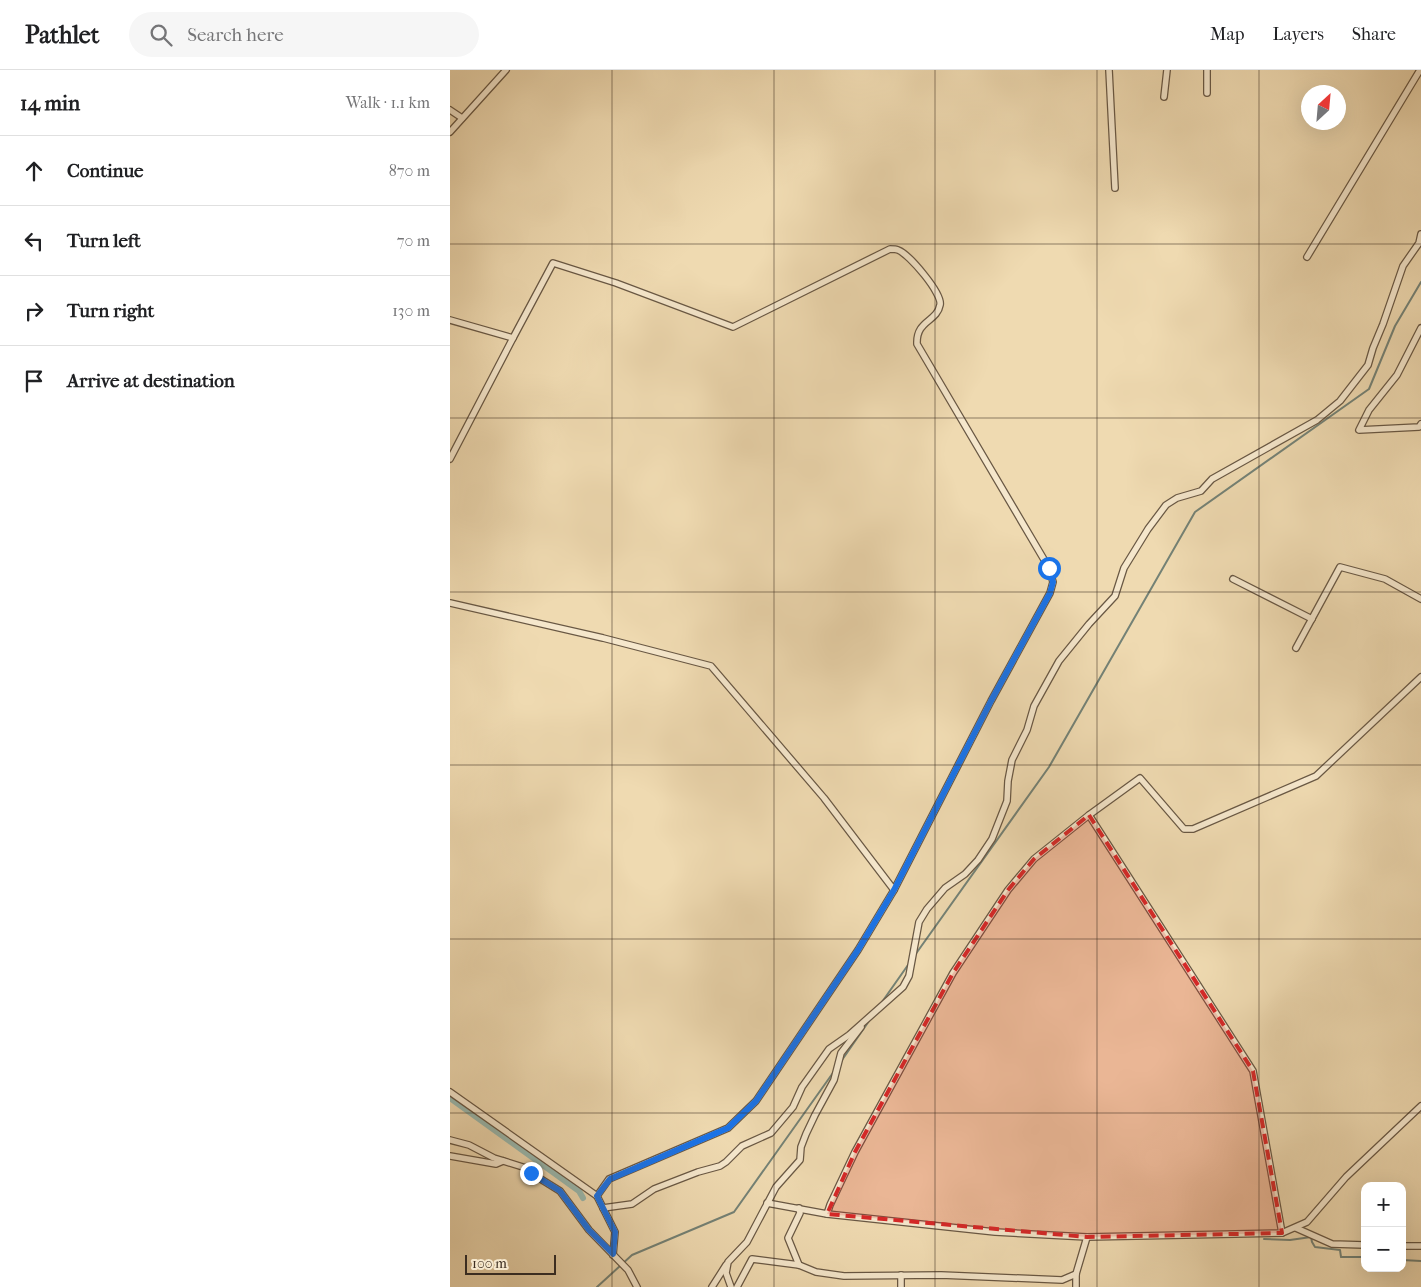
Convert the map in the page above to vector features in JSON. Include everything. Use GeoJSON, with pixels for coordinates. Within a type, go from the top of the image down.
{"type":"FeatureCollection","features":[{"type":"Feature","properties":{"kind":"street"},"geometry":{"type":"LineString","coordinates":[[450,132],[504,70]]}},
{"type":"Feature","properties":{"kind":"street"},"geometry":{"type":"LineString","coordinates":[[1109,70],[1115,188]]}},
{"type":"Feature","properties":{"kind":"street"},"geometry":{"type":"LineString","coordinates":[[1164,97],[1167,70]]}},
{"type":"Feature","properties":{"kind":"street"},"geometry":{"type":"LineString","coordinates":[[1207,70],[1207,93]]}},
{"type":"Feature","properties":{"kind":"street"},"geometry":{"type":"LineString","coordinates":[[1307,257],[1420,70]]}},
{"type":"Feature","properties":{"kind":"street"},"geometry":{"type":"LineString","coordinates":[[450,110],[462,118]]}},
{"type":"Feature","properties":{"kind":"street"},"geometry":{"type":"LineString","coordinates":[[603,1208],[632,1204],[654,1189],[698,1172],[720,1166],[742,1146],[771,1133],[793,1107],[802,1087],[829,1049],[849,1035],[903,987],[909,976],[919,922],[927,909],[945,888],[965,874],[978,860],[992,839],[1007,802],[1012,760],[1027,730],[1034,706],[1059,661],[1088,624],[1115,596],[1124,568],[1148,529],[1166,505],[1177,498],[1201,491],[1221,474],[1317,420],[1340,401],[1368,365],[1402,266],[1418,243],[1421,234]]}},
{"type":"Feature","properties":{"kind":"street"},"geometry":{"type":"LineString","coordinates":[[450,459],[552,263],[616,283],[733,327],[890,249],[897,249],[904,254],[935,289],[941,304],[938,310],[921,327],[917,335],[917,344],[1049,568],[1053,582],[1050,593],[894,890],[858,950],[756,1101],[728,1128],[610,1179],[597,1196]]}},
{"type":"Feature","properties":{"kind":"street"},"geometry":{"type":"LineString","coordinates":[[450,320],[514,338]]}},
{"type":"Feature","properties":{"kind":"street"},"geometry":{"type":"LineString","coordinates":[[1421,328],[1397,375],[1369,410],[1359,430],[1419,427],[1421,424]]}},
{"type":"Feature","properties":{"kind":"street"},"geometry":{"type":"LineString","coordinates":[[1296,648],[1340,567],[1385,579],[1421,599]]}},
{"type":"Feature","properties":{"kind":"street"},"geometry":{"type":"LineString","coordinates":[[1233,578],[1312,619]]}},
{"type":"Feature","properties":{"kind":"street"},"geometry":{"type":"LineString","coordinates":[[450,603],[604,638],[711,666],[824,798],[894,890]]}},
{"type":"Feature","properties":{"kind":"street"},"geometry":{"type":"LineString","coordinates":[[827,1214],[854,1152],[953,973],[1008,890],[1034,859],[1089,815],[1140,778],[1184,829],[1193,829],[1316,776],[1421,677]]}},
{"type":"Feature","properties":{"kind":"street"},"geometry":{"type":"LineString","coordinates":[[1089,815],[1253,1071],[1282,1233]]}},
{"type":"Feature","properties":{"kind":"street"},"geometry":{"type":"LineString","coordinates":[[712,1287],[728,1262],[747,1242],[776,1187],[800,1160],[801,1147],[814,1115],[834,1080],[841,1053],[865,1021]]}},
{"type":"Feature","properties":{"kind":"street"},"geometry":{"type":"LineString","coordinates":[[450,1092],[597,1196],[615,1232],[613,1254]]}},
{"type":"Feature","properties":{"kind":"street"},"geometry":{"type":"LineString","coordinates":[[767,1203],[827,1214],[995,1232],[1087,1237],[1282,1233],[1307,1222],[1346,1177],[1421,1106]]}},
{"type":"Feature","properties":{"kind":"street"},"geometry":{"type":"LineString","coordinates":[[450,1140],[469,1145],[494,1158],[526,1168],[560,1191],[589,1230],[628,1270],[637,1287]]}},
{"type":"Feature","properties":{"kind":"street"},"geometry":{"type":"LineString","coordinates":[[450,1156],[496,1164],[503,1161]]}},
{"type":"Feature","properties":{"kind":"street"},"geometry":{"type":"LineString","coordinates":[[799,1208],[800,1213],[788,1238],[799,1265]]}},
{"type":"Feature","properties":{"kind":"street"},"geometry":{"type":"LineString","coordinates":[[1296,1228],[1332,1244],[1361,1245]]}},
{"type":"Feature","properties":{"kind":"street"},"geometry":{"type":"LineString","coordinates":[[1076,1287],[1076,1274],[1087,1237]]}},
{"type":"Feature","properties":{"kind":"street"},"geometry":{"type":"LineString","coordinates":[[1406,1246],[1421,1246]]}},
{"type":"Feature","properties":{"kind":"street"},"geometry":{"type":"LineString","coordinates":[[737,1287],[752,1259],[799,1265],[816,1272],[844,1276],[941,1275],[1062,1280],[1076,1274]]}},
{"type":"Feature","properties":{"kind":"street"},"geometry":{"type":"LineString","coordinates":[[728,1262],[726,1273],[731,1287]]}},
{"type":"Feature","properties":{"kind":"street"},"geometry":{"type":"LineString","coordinates":[[901,1276],[902,1287]]}},
{"type":"Feature","properties":{"kind":"highlighted area"},"geometry":{"type":"Polygon","coordinates":[[[1089,815],[1253,1071],[1282,1233],[1087,1237],[827,1214],[855,1152],[953,973],[1008,890],[1034,859],[1089,815]]]}},
{"type":"Feature","properties":{"kind":"waterway"},"geometry":{"type":"LineString","coordinates":[[915,955],[1049,767],[1195,512],[1369,389],[1395,326],[1421,282]]}},
{"type":"Feature","properties":{"kind":"waterway"},"geometry":{"type":"LineString","coordinates":[[882,1002],[908,965]]}},
{"type":"Feature","properties":{"kind":"waterway"},"geometry":{"type":"LineString","coordinates":[[842,1060],[869,1021]]}},
{"type":"Feature","properties":{"kind":"waterway"},"geometry":{"type":"LineString","coordinates":[[597,1287],[632,1255],[734,1212],[835,1070]]}},
{"type":"Feature","properties":{"kind":"waterway"},"geometry":{"type":"LineString","coordinates":[[450,1098],[579,1191],[583,1198]]}},
{"type":"Feature","properties":{"kind":"waterway"},"geometry":{"type":"LineString","coordinates":[[1264,1239],[1290,1240],[1311,1237],[1315,1247],[1340,1250],[1341,1257],[1361,1257]]}},
{"type":"Feature","properties":{"kind":"waterway"},"geometry":{"type":"LineString","coordinates":[[1406,1260],[1421,1261]]}},
{"type":"Feature","properties":{"kind":"route"},"geometry":{"type":"LineString","coordinates":[[531,1173],[560,1191],[589,1230],[613,1254],[615,1232],[597,1196],[610,1179],[728,1128],[756,1101],[858,950],[894,890],[991,701],[1050,593],[1053,582],[1049,568]]}}]}
